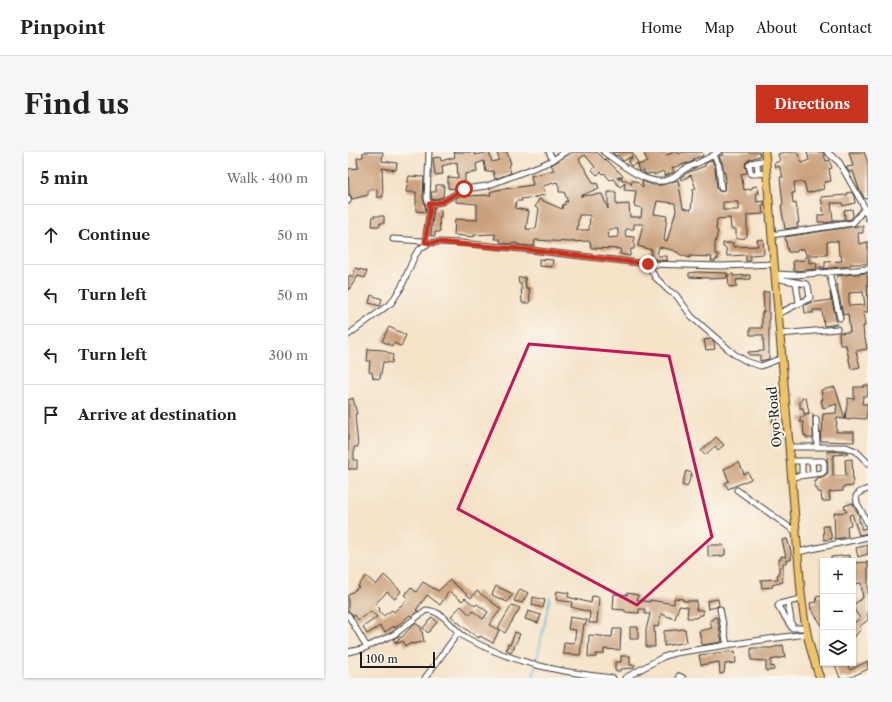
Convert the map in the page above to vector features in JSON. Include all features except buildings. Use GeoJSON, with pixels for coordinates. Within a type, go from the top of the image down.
{"type":"FeatureCollection","features":[{"type":"Feature","properties":{"kind":"highway","name":"Oyo Road"},"geometry":{"type":"LineString","coordinates":[[765,152],[802,599],[806,631],[811,652],[820,678]]}},
{"type":"Feature","properties":{"kind":"street"},"geometry":{"type":"LineString","coordinates":[[348,335],[391,304],[398,293],[415,255],[427,242],[430,209],[427,198],[429,152]]}},
{"type":"Feature","properties":{"kind":"street"},"geometry":{"type":"LineString","coordinates":[[549,152],[553,160]]}},
{"type":"Feature","properties":{"kind":"street"},"geometry":{"type":"LineString","coordinates":[[429,204],[442,202],[464,189],[487,186],[502,182],[553,160],[565,152]]}},
{"type":"Feature","properties":{"kind":"street"},"geometry":{"type":"LineString","coordinates":[[604,152],[628,170],[652,180],[661,181],[669,180],[681,171],[716,154],[719,166],[721,188]]}},
{"type":"Feature","properties":{"kind":"street"},"geometry":{"type":"LineString","coordinates":[[828,152],[839,162],[865,208],[868,218]]}},
{"type":"Feature","properties":{"kind":"street"},"geometry":{"type":"LineString","coordinates":[[766,160],[749,165],[750,173],[767,173]]}},
{"type":"Feature","properties":{"kind":"street"},"geometry":{"type":"LineString","coordinates":[[757,162],[758,174]]}},
{"type":"Feature","properties":{"kind":"street"},"geometry":{"type":"LineString","coordinates":[[771,236],[853,223],[865,208]]}},
{"type":"Feature","properties":{"kind":"street"},"geometry":{"type":"LineString","coordinates":[[394,239],[522,249],[648,264],[722,266],[774,264]]}},
{"type":"Feature","properties":{"kind":"street"},"geometry":{"type":"LineString","coordinates":[[648,264],[655,277],[676,296],[692,317],[734,354],[748,362],[761,366],[782,358]]}},
{"type":"Feature","properties":{"kind":"street"},"geometry":{"type":"LineString","coordinates":[[775,276],[868,269]]}},
{"type":"Feature","properties":{"kind":"street"},"geometry":{"type":"LineString","coordinates":[[829,272],[840,318]]}},
{"type":"Feature","properties":{"kind":"street"},"geometry":{"type":"LineString","coordinates":[[775,276],[808,286],[810,296],[810,298],[778,314]]}},
{"type":"Feature","properties":{"kind":"street"},"geometry":{"type":"LineString","coordinates":[[796,282],[799,303]]}},
{"type":"Feature","properties":{"kind":"street"},"geometry":{"type":"LineString","coordinates":[[780,334],[837,328]]}},
{"type":"Feature","properties":{"kind":"street"},"geometry":{"type":"LineString","coordinates":[[816,419],[817,446]]}},
{"type":"Feature","properties":{"kind":"street"},"geometry":{"type":"LineString","coordinates":[[789,447],[846,447],[856,451],[868,463]]}},
{"type":"Feature","properties":{"kind":"street"},"geometry":{"type":"LineString","coordinates":[[790,461],[823,461],[824,463],[824,472],[791,477]]}},
{"type":"Feature","properties":{"kind":"street"},"geometry":{"type":"LineString","coordinates":[[802,461],[802,475]]}},
{"type":"Feature","properties":{"kind":"street"},"geometry":{"type":"LineString","coordinates":[[812,461],[813,474]]}},
{"type":"Feature","properties":{"kind":"street"},"geometry":{"type":"LineString","coordinates":[[868,488],[856,496],[857,503],[868,524]]}},
{"type":"Feature","properties":{"kind":"street"},"geometry":{"type":"LineString","coordinates":[[737,490],[796,532]]}},
{"type":"Feature","properties":{"kind":"street"},"geometry":{"type":"LineString","coordinates":[[798,552],[868,537]]}},
{"type":"Feature","properties":{"kind":"street"},"geometry":{"type":"LineString","coordinates":[[802,599],[779,604],[778,606],[792,628],[806,631]]}},
{"type":"Feature","properties":{"kind":"street"},"geometry":{"type":"LineString","coordinates":[[788,602],[792,628]]}},
{"type":"Feature","properties":{"kind":"street"},"geometry":{"type":"LineString","coordinates":[[720,609],[727,645]]}},
{"type":"Feature","properties":{"kind":"street"},"geometry":{"type":"LineString","coordinates":[[348,652],[367,647],[395,634],[426,610],[441,614],[458,633],[499,653],[526,663],[568,673],[613,678]]}},
{"type":"Feature","properties":{"kind":"street"},"geometry":{"type":"LineString","coordinates":[[348,615],[367,647]]}},
{"type":"Feature","properties":{"kind":"street"},"geometry":{"type":"LineString","coordinates":[[625,678],[663,657],[675,653],[806,631]]}},
{"type":"Feature","properties":{"kind":"street"},"geometry":{"type":"LineString","coordinates":[[425,678],[458,633]]}},
{"type":"Feature","properties":{"kind":"highlighted area"},"geometry":{"type":"Polygon","coordinates":[[[529,344],[669,356],[712,537],[637,605],[458,509],[529,344]]]}},
{"type":"Feature","properties":{"kind":"waterway"},"geometry":{"type":"LineString","coordinates":[[533,678],[550,597]]}},
{"type":"Feature","properties":{"kind":"route"},"geometry":{"type":"LineString","coordinates":[[464,189],[442,202],[437,204],[429,204],[430,209],[425,242],[522,249],[648,264]]}}]}
